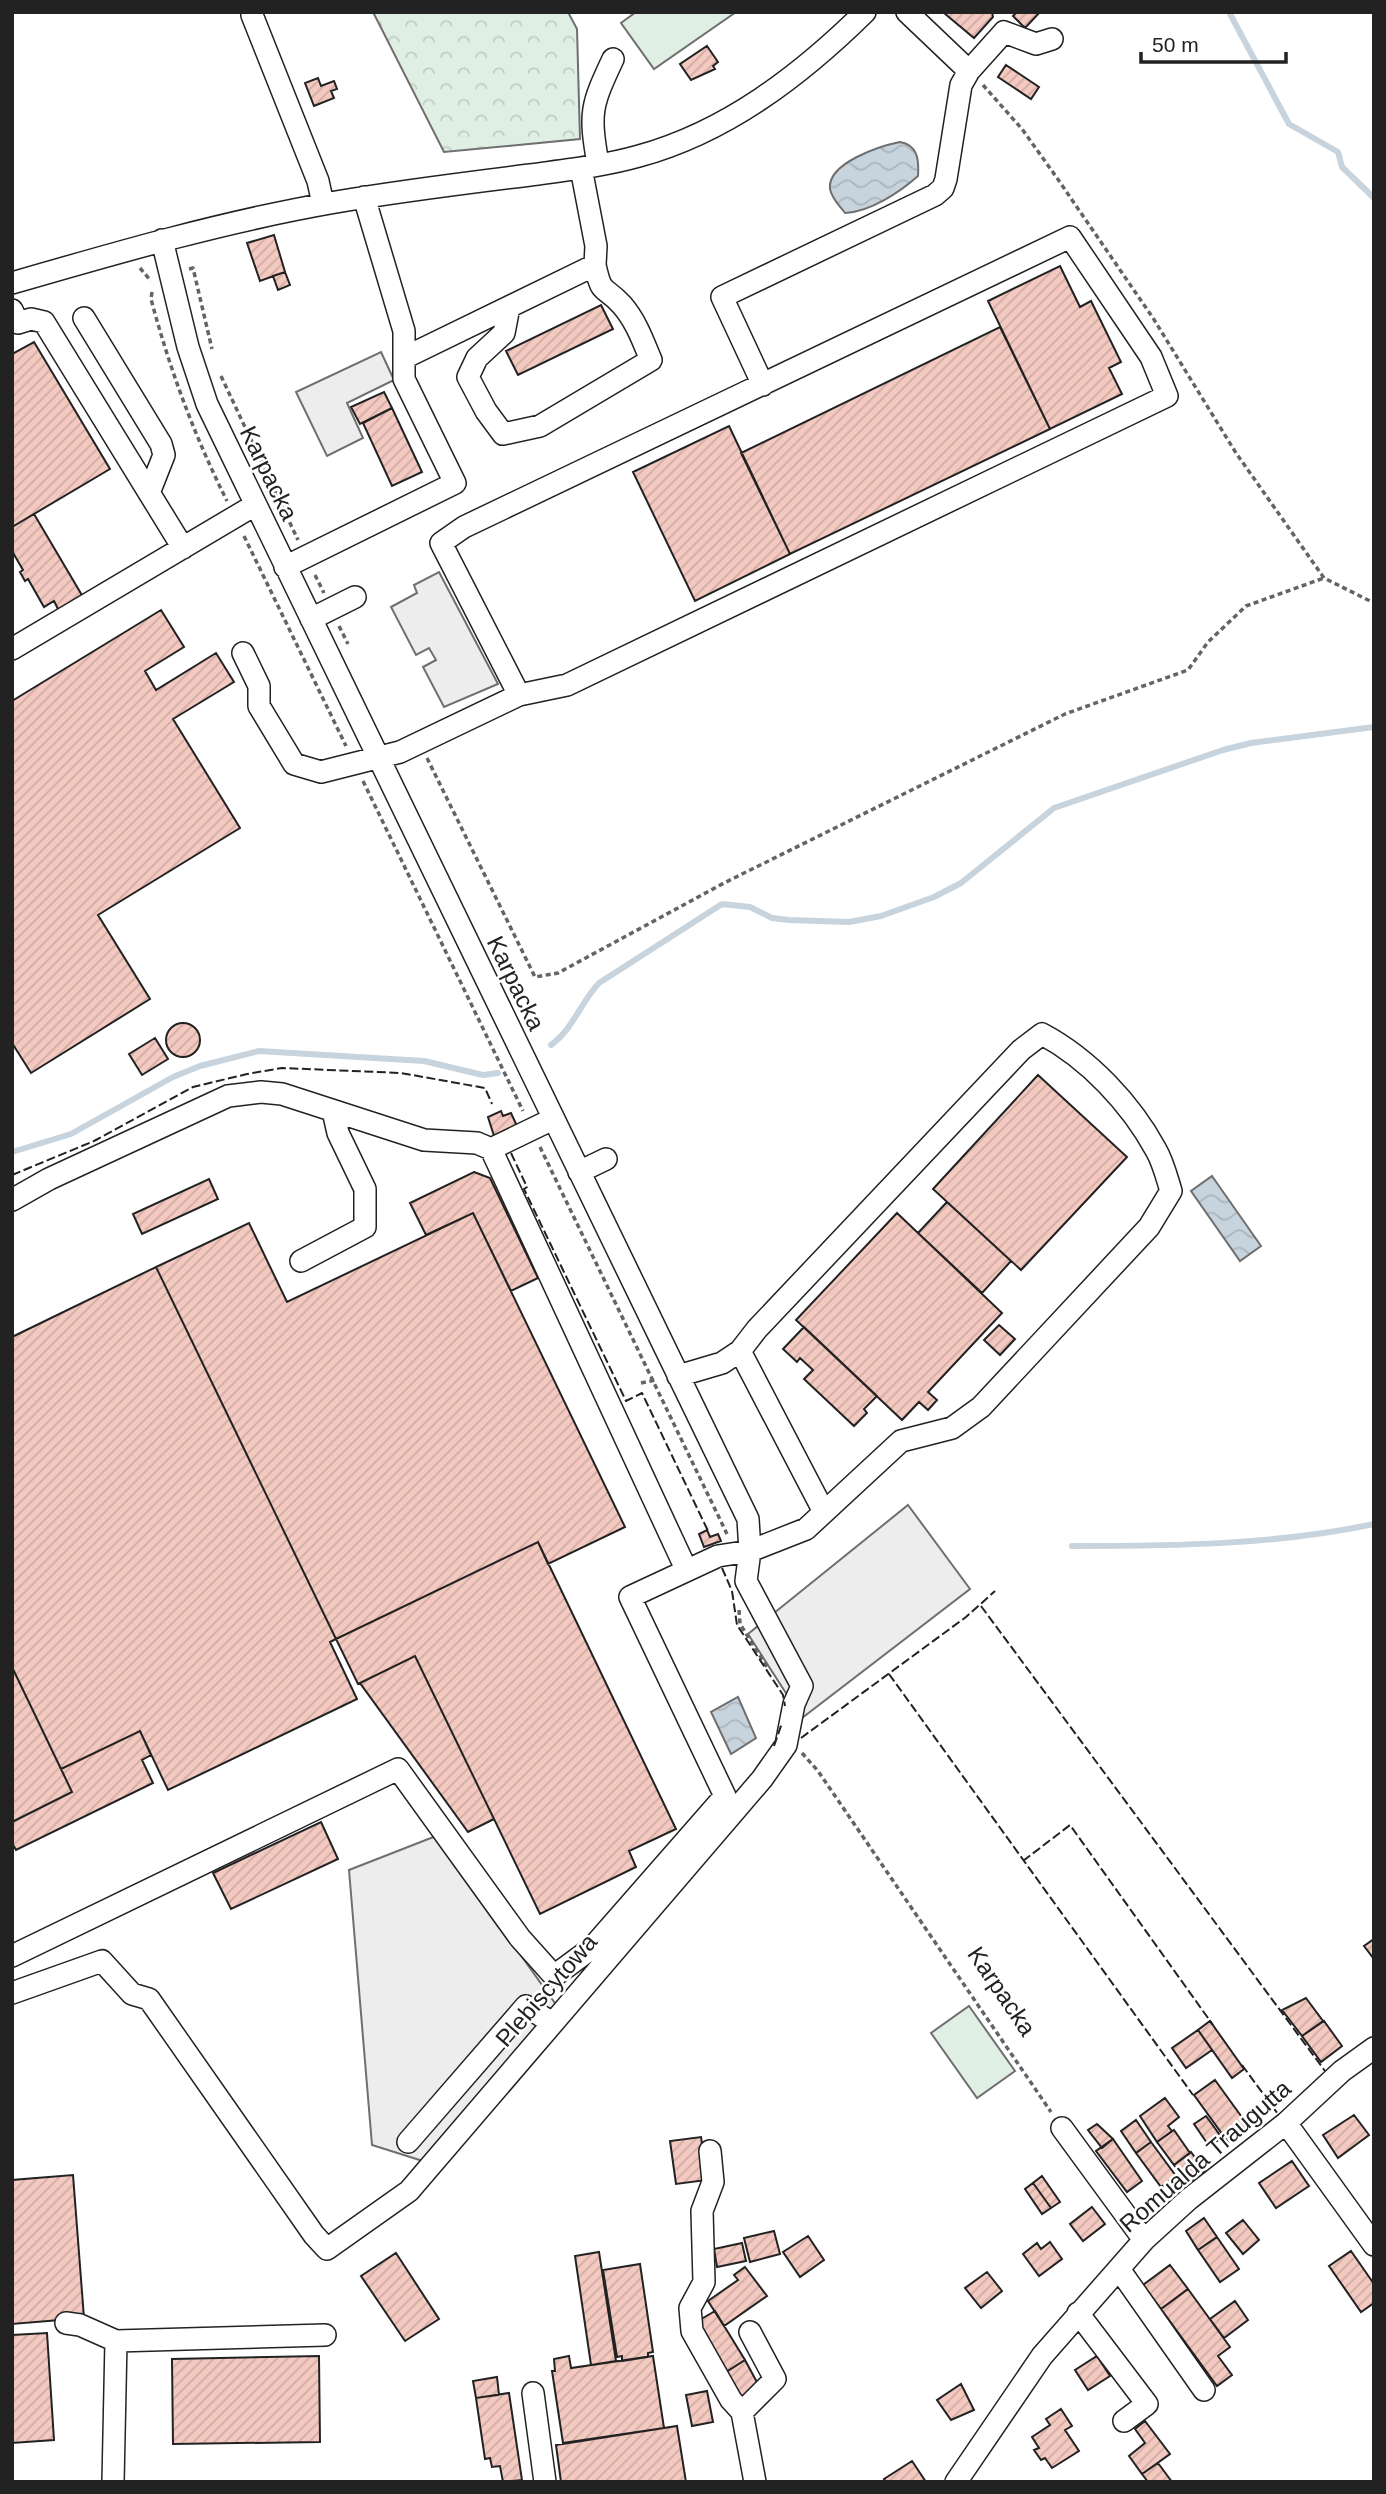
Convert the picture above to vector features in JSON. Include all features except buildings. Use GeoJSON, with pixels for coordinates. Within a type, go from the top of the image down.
{"type":"FeatureCollection","features":[{"type":"Feature","properties":{"kind":"street"},"geometry":{"type":"LineString","coordinates":[[12,283],[162,240],[323,204],[589,166],[664,148],[743,109],[813,61],[864,12]]}},
{"type":"Feature","properties":{"kind":"street"},"geometry":{"type":"LineString","coordinates":[[907,12],[970,71]]}},
{"type":"Feature","properties":{"kind":"street"},"geometry":{"type":"LineString","coordinates":[[252,15],[318,181],[323,204]]}},
{"type":"Feature","properties":{"kind":"street"},"geometry":{"type":"LineString","coordinates":[[764,385],[722,296],[943,188],[961,85],[970,71],[1004,32],[1035,44],[1052,39]]}},
{"type":"Feature","properties":{"kind":"street"},"geometry":{"type":"LineString","coordinates":[[509,307],[505,333],[477,358],[468,377],[486,411],[503,434],[540,426],[651,360],[639,331],[621,305],[600,287],[595,265],[596,246],[589,166],[593,103],[613,59]]}},
{"type":"Feature","properties":{"kind":"street"},"geometry":{"type":"LineString","coordinates":[[285,567],[454,483],[404,379],[404,331],[364,197]]}},
{"type":"Feature","properties":{"kind":"street"},"geometry":{"type":"LineString","coordinates":[[243,653],[259,686],[259,706],[294,764],[320,772],[419,745],[519,695],[567,685],[1167,396],[1151,357],[1070,237],[464,527],[441,543],[519,695]]}},
{"type":"Feature","properties":{"kind":"street","name":"Karpacka"},"geometry":{"type":"LineString","coordinates":[[162,240],[197,377],[255,505],[748,1519],[750,1551],[746,1581],[802,1686],[794,1704],[786,1745]]}},
{"type":"Feature","properties":{"kind":"street"},"geometry":{"type":"LineString","coordinates":[[404,358],[595,265]]}},
{"type":"Feature","properties":{"kind":"street"},"geometry":{"type":"LineString","coordinates":[[12,310],[18,323],[31,319],[44,322],[183,548]]}},
{"type":"Feature","properties":{"kind":"street"},"geometry":{"type":"LineString","coordinates":[[84,318],[161,443],[164,454],[149,493]]}},
{"type":"Feature","properties":{"kind":"street"},"geometry":{"type":"LineString","coordinates":[[12,649],[255,505]]}},
{"type":"Feature","properties":{"kind":"street"},"geometry":{"type":"LineString","coordinates":[[310,619],[355,597]]}},
{"type":"Feature","properties":{"kind":"street"},"geometry":{"type":"LineString","coordinates":[[12,1956],[398,1769],[520,1938],[554,1976],[592,1948],[725,1796],[631,1597],[718,1556],[750,1551],[806,1530],[901,1441],[952,1428],[981,1406],[1149,1227],[1171,1191],[1158,1152],[1126,1103],[1063,1045],[1042,1034],[1021,1050],[766,1319],[740,1351],[722,1363],[678,1376]]}},
{"type":"Feature","properties":{"kind":"street"},"geometry":{"type":"LineString","coordinates":[[12,1200],[49,1179],[228,1096],[261,1092],[282,1094],[424,1140],[477,1143],[491,1149],[686,1569]]}},
{"type":"Feature","properties":{"kind":"street"},"geometry":{"type":"LineString","coordinates":[[301,1261],[365,1227],[365,1189],[338,1133],[333,1111]]}},
{"type":"Feature","properties":{"kind":"street"},"geometry":{"type":"LineString","coordinates":[[491,1149],[553,1119]]}},
{"type":"Feature","properties":{"kind":"street"},"geometry":{"type":"LineString","coordinates":[[579,1172],[606,1159]]}},
{"type":"Feature","properties":{"kind":"street"},"geometry":{"type":"LineString","coordinates":[[740,1351],[824,1512]]}},
{"type":"Feature","properties":{"kind":"street","name":"Plebiscytowa"},"geometry":{"type":"LineString","coordinates":[[12,1993],[102,1961],[132,1994],[149,1999],[327,2249],[409,2191],[762,1779],[786,1745]]}},
{"type":"Feature","properties":{"kind":"street"},"geometry":{"type":"LineString","coordinates":[[408,2142],[526,2006],[552,2023]]}},
{"type":"Feature","properties":{"kind":"street","name":"Romualda Traugutta"},"geometry":{"type":"LineString","coordinates":[[956,2482],[1041,2356],[1144,2240],[1189,2199],[1286,2123],[1342,2071],[1374,2048]]}},
{"type":"Feature","properties":{"kind":"street"},"geometry":{"type":"LineString","coordinates":[[1286,2123],[1374,2245]]}},
{"type":"Feature","properties":{"kind":"street"},"geometry":{"type":"LineString","coordinates":[[1062,2128],[1144,2240]]}},
{"type":"Feature","properties":{"kind":"street"},"geometry":{"type":"LineString","coordinates":[[710,2151],[713,2182],[702,2211],[704,2283],[690,2308],[692,2330],[731,2400],[742,2412],[755,2482]]}},
{"type":"Feature","properties":{"kind":"street"},"geometry":{"type":"LineString","coordinates":[[1119,2269],[1205,2390]]}},
{"type":"Feature","properties":{"kind":"street"},"geometry":{"type":"LineString","coordinates":[[1078,2313],[1147,2404],[1124,2421]]}},
{"type":"Feature","properties":{"kind":"street"},"geometry":{"type":"LineString","coordinates":[[66,2323],[80,2325],[116,2341],[325,2335]]}},
{"type":"Feature","properties":{"kind":"street"},"geometry":{"type":"LineString","coordinates":[[742,2412],[775,2379],[750,2332]]}},
{"type":"Feature","properties":{"kind":"street"},"geometry":{"type":"LineString","coordinates":[[113,2482],[116,2341]]}},
{"type":"Feature","properties":{"kind":"street"},"geometry":{"type":"LineString","coordinates":[[533,2393],[544,2482]]}},
{"type":"Feature","properties":{"kind":"path"},"geometry":{"type":"LineString","coordinates":[[112,254],[124,265],[140,268],[149,278],[165,352],[181,402],[235,517],[727,1534],[750,1551]]}},
{"type":"Feature","properties":{"kind":"path"},"geometry":{"type":"LineString","coordinates":[[193,268],[214,357]]}},
{"type":"Feature","properties":{"kind":"path"},"geometry":{"type":"LineString","coordinates":[[217,366],[238,418],[348,645]]}},
{"type":"Feature","properties":{"kind":"path"},"geometry":{"type":"LineString","coordinates":[[419,745],[435,769],[536,977],[558,973],[724,883],[1065,714],[1188,670],[1208,642],[1246,606],[1278,592],[1324,578]]}},
{"type":"Feature","properties":{"kind":"path"},"geometry":{"type":"LineString","coordinates":[[737,1616],[740,1624]]}},
{"type":"Feature","properties":{"kind":"path","name":"Karpacka"},"geometry":{"type":"LineString","coordinates":[[818,1771],[1062,2128]]}},
{"type":"Feature","properties":{"kind":"green space"},"geometry":{"type":"Polygon","coordinates":[[[373,12],[568,12],[577,29],[580,139],[444,152],[373,12]]]}},
{"type":"Feature","properties":{"kind":"green space"},"geometry":{"type":"Polygon","coordinates":[[[636,12],[736,12],[654,69],[621,23],[636,12]]]}},
{"type":"Feature","properties":{"kind":"green space"},"geometry":{"type":"Polygon","coordinates":[[[969,2006],[1015,2071],[977,2098],[931,2033],[969,2006]]]}},
{"type":"Feature","properties":{"kind":"shaded area"},"geometry":{"type":"Polygon","coordinates":[[[381,352],[394,380],[347,403],[363,438],[327,456],[296,392],[381,352]]]}},
{"type":"Feature","properties":{"kind":"shaded area"},"geometry":{"type":"Polygon","coordinates":[[[439,572],[498,684],[444,707],[423,667],[436,660],[429,648],[416,655],[391,607],[417,593],[414,585],[439,572]]]}},
{"type":"Feature","properties":{"kind":"shaded area"},"geometry":{"type":"Polygon","coordinates":[[[908,1505],[970,1589],[802,1718],[748,1634],[908,1505]]]}},
{"type":"Feature","properties":{"kind":"shaded area"},"geometry":{"type":"Polygon","coordinates":[[[436,1836],[557,2006],[426,2162],[372,2145],[349,1870],[436,1836]]]}},
{"type":"Feature","properties":{"kind":"water"},"geometry":{"type":"Polygon","coordinates":[[[900,142],[914,150],[918,176],[884,200],[855,212],[845,213],[830,189],[831,180],[837,171],[856,157],[900,142]]]}},
{"type":"Feature","properties":{"kind":"water"},"geometry":{"type":"Polygon","coordinates":[[[1212,1176],[1261,1246],[1240,1261],[1191,1191],[1212,1176]]]}},
{"type":"Feature","properties":{"kind":"water"},"geometry":{"type":"Polygon","coordinates":[[[738,1697],[756,1738],[731,1754],[711,1712],[738,1697]]]}},
{"type":"Feature","properties":{"kind":"waterway"},"geometry":{"type":"LineString","coordinates":[[1229,12],[1289,124],[1338,152],[1342,167],[1374,198]]}},
{"type":"Feature","properties":{"kind":"waterway"},"geometry":{"type":"LineString","coordinates":[[551,1045],[566,1031],[599,983],[722,904],[750,907],[772,918],[789,920],[849,922],[881,916],[934,897],[961,883],[1054,808],[1223,750],[1251,743],[1374,727]]}},
{"type":"Feature","properties":{"kind":"waterway"},"geometry":{"type":"LineString","coordinates":[[12,1152],[71,1134],[173,1077],[200,1066],[259,1051],[424,1061],[483,1075],[498,1073]]}},
{"type":"Feature","properties":{"kind":"waterway"},"geometry":{"type":"LineString","coordinates":[[1072,1546],[1186,1545],[1261,1540],[1374,1524]]}},
{"type":"Feature","properties":{"kind":"fence"},"geometry":{"type":"LineString","coordinates":[[12,1175],[94,1141],[193,1087],[282,1068],[401,1073],[485,1088],[492,1104]]}},
{"type":"Feature","properties":{"kind":"fence"},"geometry":{"type":"LineString","coordinates":[[511,1153],[527,1187],[524,1189],[626,1401],[642,1393],[709,1533]]}},
{"type":"Feature","properties":{"kind":"fence"},"geometry":{"type":"LineString","coordinates":[[722,1568],[732,1591],[737,1625],[783,1695],[785,1706]]}},
{"type":"Feature","properties":{"kind":"fence"},"geometry":{"type":"LineString","coordinates":[[801,1738],[966,1617],[995,1591]]}},
{"type":"Feature","properties":{"kind":"fence"},"geometry":{"type":"LineString","coordinates":[[981,1606],[1325,2071]]}},
{"type":"Feature","properties":{"kind":"fence"},"geometry":{"type":"LineString","coordinates":[[889,1674],[1193,2095]]}},
{"type":"Feature","properties":{"kind":"fence"},"geometry":{"type":"LineString","coordinates":[[774,1746],[782,1723]]}},
{"type":"Feature","properties":{"kind":"fence"},"geometry":{"type":"LineString","coordinates":[[1023,1861],[1070,1825],[1213,2025]]}},
{"type":"Feature","properties":{"kind":"fence"},"geometry":{"type":"LineString","coordinates":[[1242,2065],[1278,2114]]}}]}
